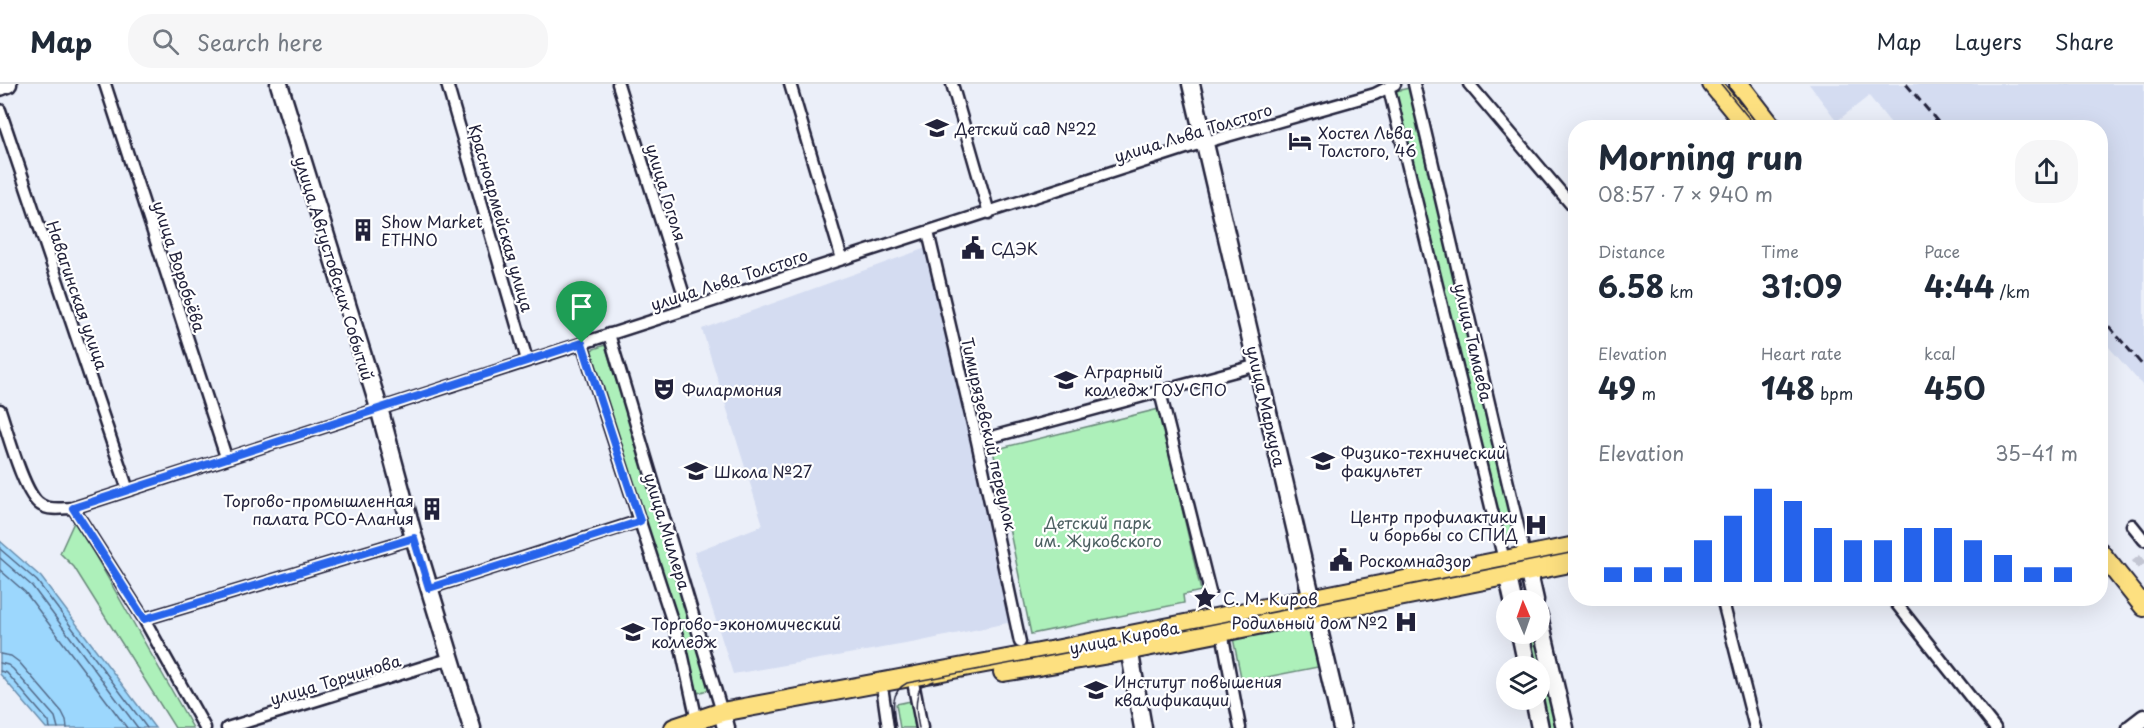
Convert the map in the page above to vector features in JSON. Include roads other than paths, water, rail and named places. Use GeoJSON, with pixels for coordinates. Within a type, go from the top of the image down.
{"type":"FeatureCollection","features":[{"type":"Feature","properties":{"kind":"main road"},"geometry":{"type":"LineString","coordinates":[[1712,84],[1741,120]]}},
{"type":"Feature","properties":{"kind":"main road"},"geometry":{"type":"LineString","coordinates":[[1739,84],[1767,120]]}},
{"type":"Feature","properties":{"kind":"main road","name":"улица Кирова"},"geometry":{"type":"LineString","coordinates":[[1527,564],[1568,549]]}},
{"type":"Feature","properties":{"kind":"main road","name":"улица Кирова"},"geometry":{"type":"LineString","coordinates":[[713,723],[1527,564],[1568,562]]}},
{"type":"Feature","properties":{"kind":"main road"},"geometry":{"type":"LineString","coordinates":[[2108,562],[2144,607]]}},
{"type":"Feature","properties":{"kind":"main road","name":"улица Кирова"},"geometry":{"type":"LineString","coordinates":[[674,728],[883,693],[1128,643],[1222,632],[1313,607]]}},
{"type":"Feature","properties":{"kind":"street"},"geometry":{"type":"LineString","coordinates":[[0,87],[8,84]]}},
{"type":"Feature","properties":{"kind":"street","name":"улица Воробьёва"},"geometry":{"type":"LineString","coordinates":[[105,84],[226,457]]}},
{"type":"Feature","properties":{"kind":"street","name":"улица Августовских Событий"},"geometry":{"type":"LineString","coordinates":[[279,84],[379,408],[414,538],[472,728]]}},
{"type":"Feature","properties":{"kind":"street","name":"Красноармейская улица"},"geometry":{"type":"LineString","coordinates":[[447,84],[527,360]]}},
{"type":"Feature","properties":{"kind":"street","name":"улица Гоголя"},"geometry":{"type":"LineString","coordinates":[[618,84],[688,308]]}},
{"type":"Feature","properties":{"kind":"street"},"geometry":{"type":"LineString","coordinates":[[790,84],[842,259]]}},
{"type":"Feature","properties":{"kind":"street"},"geometry":{"type":"LineString","coordinates":[[952,84],[989,213]]}},
{"type":"Feature","properties":{"kind":"street","name":"улица Маркуса"},"geometry":{"type":"LineString","coordinates":[[1191,84],[1342,728]]}},
{"type":"Feature","properties":{"kind":"street","name":"улица Тамаева"},"geometry":{"type":"LineString","coordinates":[[1414,84],[1533,590]]}},
{"type":"Feature","properties":{"kind":"street"},"geometry":{"type":"LineString","coordinates":[[1469,84],[1568,201]]}},
{"type":"Feature","properties":{"kind":"street","name":"улица Льва Толстого"},"geometry":{"type":"LineString","coordinates":[[73,508],[1204,142],[1392,86]]}},
{"type":"Feature","properties":{"kind":"street","name":"улица Тамаева"},"geometry":{"type":"LineString","coordinates":[[1392,86],[1511,590]]}},
{"type":"Feature","properties":{"kind":"street","name":"Навагинская улица"},"geometry":{"type":"LineString","coordinates":[[0,110],[128,490]]}},
{"type":"Feature","properties":{"kind":"street","name":"Тимирязевский переулок"},"geometry":{"type":"LineString","coordinates":[[928,232],[977,441],[1020,642]]}},
{"type":"Feature","properties":{"kind":"street","name":"улица Миллера"},"geometry":{"type":"LineString","coordinates":[[609,334],[713,723]]}},
{"type":"Feature","properties":{"kind":"street","name":"улица Миллера"},"geometry":{"type":"LineString","coordinates":[[582,343],[681,648],[713,723]]}},
{"type":"Feature","properties":{"kind":"street"},"geometry":{"type":"LineString","coordinates":[[977,441],[1258,365]]}},
{"type":"Feature","properties":{"kind":"street"},"geometry":{"type":"LineString","coordinates":[[1160,392],[1210,592]]}},
{"type":"Feature","properties":{"kind":"street"},"geometry":{"type":"LineString","coordinates":[[0,410],[26,484],[34,499],[39,505],[47,508],[73,508],[144,619],[205,728]]}},
{"type":"Feature","properties":{"kind":"street"},"geometry":{"type":"LineString","coordinates":[[429,588],[640,521]]}},
{"type":"Feature","properties":{"kind":"street"},"geometry":{"type":"LineString","coordinates":[[2132,525],[2144,540]]}},
{"type":"Feature","properties":{"kind":"street"},"geometry":{"type":"LineString","coordinates":[[144,619],[414,538]]}},
{"type":"Feature","properties":{"kind":"street"},"geometry":{"type":"LineString","coordinates":[[1724,606],[1755,728]]}},
{"type":"Feature","properties":{"kind":"street"},"geometry":{"type":"LineString","coordinates":[[1898,606],[1995,728]]}},
{"type":"Feature","properties":{"kind":"street"},"geometry":{"type":"LineString","coordinates":[[1222,632],[1240,728]]}},
{"type":"Feature","properties":{"kind":"street"},"geometry":{"type":"LineString","coordinates":[[1128,643],[1143,728]]}},
{"type":"Feature","properties":{"kind":"street"},"geometry":{"type":"LineString","coordinates":[[1546,644],[1565,728]]}},
{"type":"Feature","properties":{"kind":"street","name":"улица Торчинова"},"geometry":{"type":"LineString","coordinates":[[227,728],[452,658]]}},
{"type":"Feature","properties":{"kind":"street"},"geometry":{"type":"LineString","coordinates":[[914,687],[922,728]]}},
{"type":"Feature","properties":{"kind":"street"},"geometry":{"type":"LineString","coordinates":[[883,693],[888,728]]}},
{"type":"Feature","properties":{"kind":"street"},"geometry":{"type":"LineString","coordinates":[[1536,710],[1540,728]]}},
{"type":"Feature","properties":{"kind":"street"},"geometry":{"type":"LineString","coordinates":[[2132,728],[2144,718]]}},
{"type":"Feature","properties":{"kind":"water"},"geometry":{"type":"Polygon","coordinates":[[[0,541],[41,577],[155,728],[46,728],[0,674],[0,541]]]}},
{"type":"Feature","properties":{"kind":"tunnel"},"geometry":{"type":"LineString","coordinates":[[2135,565],[2144,558]]}},
{"type":"Feature","properties":{"kind":"tram line"},"geometry":{"type":"LineString","coordinates":[[1721,84],[1750,120]]}},
{"type":"Feature","properties":{"kind":"tram line"},"geometry":{"type":"LineString","coordinates":[[896,728],[893,709],[895,697],[897,691],[907,683],[1568,553]]}},
{"type":"Feature","properties":{"kind":"tram line"},"geometry":{"type":"LineString","coordinates":[[919,728],[917,696],[921,686],[934,681]]}},
{"type":"Feature","properties":{"kind":"railway"},"geometry":{"type":"LineString","coordinates":[[1906,84],[1936,120]]}},
{"type":"Feature","properties":{"kind":"railway"},"geometry":{"type":"LineString","coordinates":[[2108,325],[2144,367]]}},
{"type":"Feature","properties":{"kind":"place","name":"Детский сад №22"},"geometry":{"type":"Point","coordinates":[937,128]}},
{"type":"Feature","properties":{"kind":"place","name":"Хостел Льва Толстого, 46"},"geometry":{"type":"Point","coordinates":[1300,141]}},
{"type":"Feature","properties":{"kind":"place","name":"Show Market ETHNO"},"geometry":{"type":"Point","coordinates":[363,230]}},
{"type":"Feature","properties":{"kind":"place","name":"СДЭК"},"geometry":{"type":"Point","coordinates":[973,248]}},
{"type":"Feature","properties":{"kind":"place","name":"Аграрный колледж ГОУ СПО"},"geometry":{"type":"Point","coordinates":[1066,380]}},
{"type":"Feature","properties":{"kind":"place","name":"Филармония"},"geometry":{"type":"Point","coordinates":[664,389]}},
{"type":"Feature","properties":{"kind":"place","name":"Физико-технический факультет"},"geometry":{"type":"Point","coordinates":[1323,461]}},
{"type":"Feature","properties":{"kind":"place","name":"Школа №27"},"geometry":{"type":"Point","coordinates":[696,471]}},
{"type":"Feature","properties":{"kind":"place","name":"Торгово-промышленная палата РСО-Алания"},"geometry":{"type":"Point","coordinates":[432,509]}},
{"type":"Feature","properties":{"kind":"place","name":"Центр профилактики и борьбы со СПИД"},"geometry":{"type":"Point","coordinates":[1536,525]}},
{"type":"Feature","properties":{"kind":"place","name":"Роскомнадзор"},"geometry":{"type":"Point","coordinates":[1341,560]}},
{"type":"Feature","properties":{"kind":"place","name":"С. М. Киров"},"geometry":{"type":"Point","coordinates":[1205,598]}},
{"type":"Feature","properties":{"kind":"place","name":"Родильный дом №2"},"geometry":{"type":"Point","coordinates":[1406,622]}},
{"type":"Feature","properties":{"kind":"place","name":"Торгово-экономический колледж"},"geometry":{"type":"Point","coordinates":[633,632]}},
{"type":"Feature","properties":{"kind":"place","name":"Институт повышения квалификации"},"geometry":{"type":"Point","coordinates":[1096,690]}},
{"type":"Feature","properties":{"kind":"park label","name":"Детский парк им. Жуковского"},"geometry":{"type":"Point","coordinates":[1098,531]}}]}
